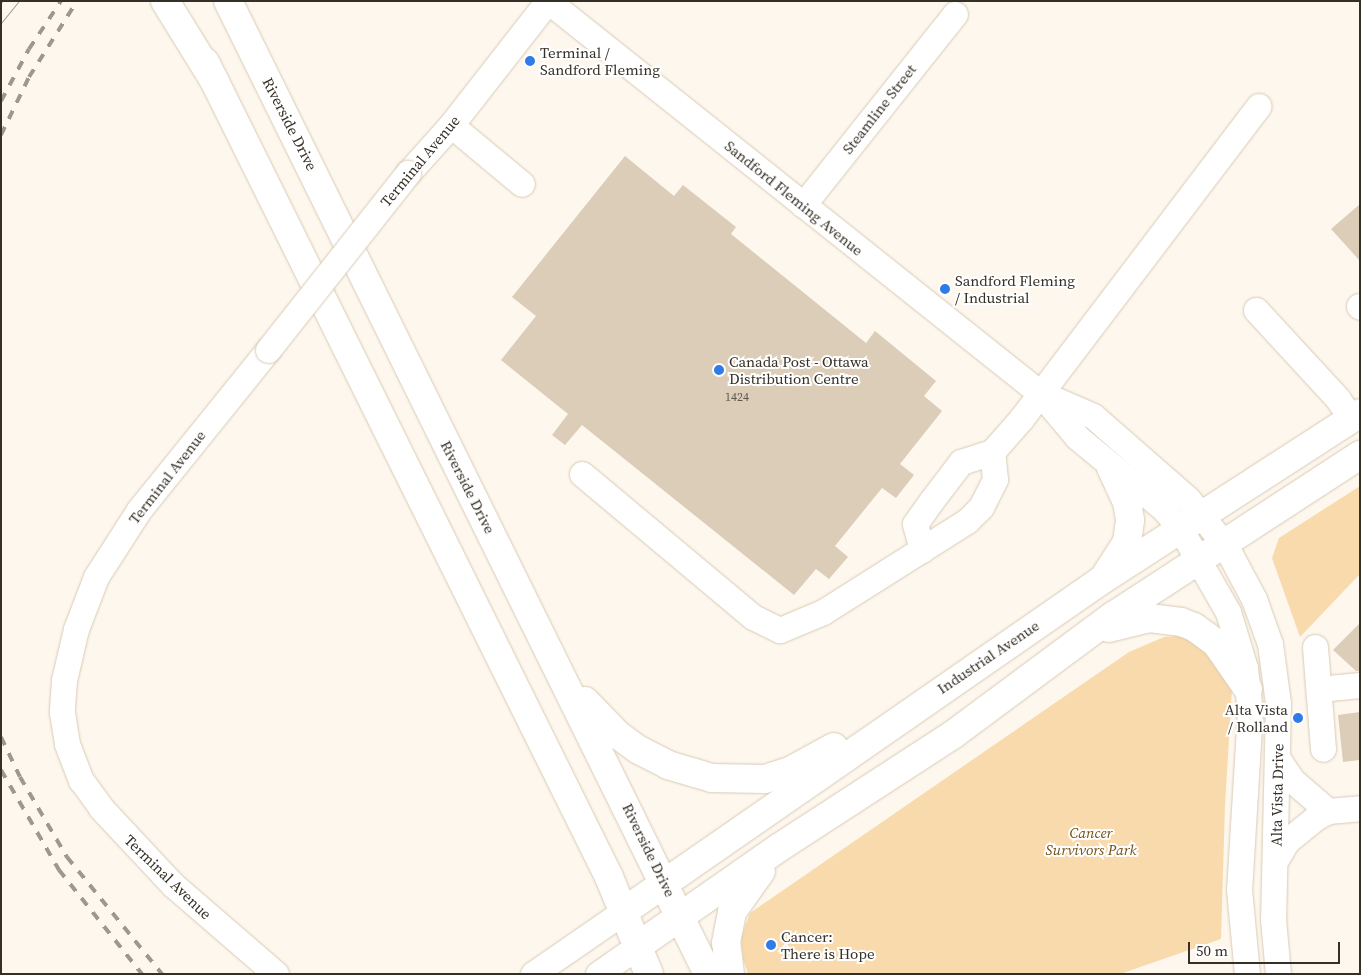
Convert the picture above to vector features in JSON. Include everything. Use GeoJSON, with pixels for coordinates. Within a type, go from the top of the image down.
{"type":"FeatureCollection","features":[{"type":"Feature","properties":{"kind":"main road"},"geometry":{"type":"LineString","coordinates":[[164,1],[215,82]]}},
{"type":"Feature","properties":{"kind":"main road"},"geometry":{"type":"LineString","coordinates":[[177,1],[623,912],[650,974]]}},
{"type":"Feature","properties":{"kind":"main road","name":"Riverside Drive"},"geometry":{"type":"LineString","coordinates":[[228,1],[682,916],[708,974]]}},
{"type":"Feature","properties":{"kind":"main road","name":"Industrial Avenue"},"geometry":{"type":"LineString","coordinates":[[623,912],[910,710],[1102,580],[1355,416]]}},
{"type":"Feature","properties":{"kind":"main road"},"geometry":{"type":"LineString","coordinates":[[638,946],[780,847],[954,734],[1113,616],[1201,561],[1360,455]]}},
{"type":"Feature","properties":{"kind":"main road"},"geometry":{"type":"LineString","coordinates":[[1102,580],[1121,554],[1130,520],[1126,502],[1112,467]]}},
{"type":"Feature","properties":{"kind":"main road"},"geometry":{"type":"LineString","coordinates":[[1060,655],[1112,626],[1133,620],[1166,619],[1194,627],[1216,643],[1248,688]]}},
{"type":"Feature","properties":{"kind":"main road"},"geometry":{"type":"LineString","coordinates":[[559,668],[598,716],[639,750],[668,766],[712,778],[765,779],[790,771],[910,710]]}},
{"type":"Feature","properties":{"kind":"main road"},"geometry":{"type":"LineString","coordinates":[[730,974],[726,943],[732,912],[780,847]]}},
{"type":"Feature","properties":{"kind":"street","name":"Terminal Avenue"},"geometry":{"type":"LineString","coordinates":[[276,974],[173,885],[101,808],[81,780],[67,744],[62,712],[64,680],[76,629],[96,577],[139,510],[408,173],[451,125],[548,1]]}},
{"type":"Feature","properties":{"kind":"street","name":"Sandford Fleming Avenue"},"geometry":{"type":"LineString","coordinates":[[548,1],[1040,393],[1077,438],[1164,509],[1181,530]]}},
{"type":"Feature","properties":{"kind":"street","name":"Steamline Street"},"geometry":{"type":"LineString","coordinates":[[803,205],[955,14]]}},
{"type":"Feature","properties":{"kind":"street"},"geometry":{"type":"LineString","coordinates":[[922,550],[915,524],[932,500],[962,462],[992,452],[1040,393],[1259,106]]}},
{"type":"Feature","properties":{"kind":"street"},"geometry":{"type":"LineString","coordinates":[[451,125],[522,184]]}},
{"type":"Feature","properties":{"kind":"street"},"geometry":{"type":"LineString","coordinates":[[1256,310],[1355,416]]}},
{"type":"Feature","properties":{"kind":"street","name":"Sandford Fleming Avenue"},"geometry":{"type":"LineString","coordinates":[[1040,393],[1093,416],[1203,514]]}},
{"type":"Feature","properties":{"kind":"street"},"geometry":{"type":"LineString","coordinates":[[582,474],[754,617],[780,630],[823,612],[967,521],[981,507],[995,479],[992,452]]}},
{"type":"Feature","properties":{"kind":"street","name":"Alta Vista Drive"},"geometry":{"type":"LineString","coordinates":[[1203,514],[1225,545],[1254,599],[1270,644],[1278,703],[1273,919],[1278,974]]}},
{"type":"Feature","properties":{"kind":"street","name":"Alta Vista Drive"},"geometry":{"type":"LineString","coordinates":[[1181,530],[1201,561],[1236,631],[1248,688],[1249,721],[1239,889],[1247,974]]}},
{"type":"Feature","properties":{"kind":"street"},"geometry":{"type":"LineString","coordinates":[[1315,647],[1323,749]]}},
{"type":"Feature","properties":{"kind":"street"},"geometry":{"type":"LineString","coordinates":[[1319,689],[1360,685]]}},
{"type":"Feature","properties":{"kind":"street"},"geometry":{"type":"LineString","coordinates":[[1278,759],[1293,781],[1328,811]]}},
{"type":"Feature","properties":{"kind":"street"},"geometry":{"type":"LineString","coordinates":[[1275,861],[1287,842],[1303,826],[1328,811],[1360,808]]}},
{"type":"Feature","properties":{"kind":"street"},"geometry":{"type":"LineString","coordinates":[[533,974],[623,912]]}},
{"type":"Feature","properties":{"kind":"street"},"geometry":{"type":"LineString","coordinates":[[598,974],[638,946]]}},
{"type":"Feature","properties":{"kind":"green space"},"geometry":{"type":"Polygon","coordinates":[[[1360,486],[1360,574],[1300,637],[1272,558],[1279,538],[1360,486]]]}},
{"type":"Feature","properties":{"kind":"green space","name":"Cancer Survivors Park"},"geometry":{"type":"Polygon","coordinates":[[[1164,637],[1193,638],[1211,649],[1232,689],[1225,806],[1221,939],[1120,974],[748,974],[743,959],[741,937],[750,913],[1129,652],[1164,637]]]}},
{"type":"Feature","properties":{"kind":"building","name":"Canada Post - Ottawa Distribution Centre"},"geometry":{"type":"Polygon","coordinates":[[[625,156],[674,196],[683,185],[736,227],[731,234],[866,343],[875,331],[936,381],[924,396],[942,411],[900,464],[914,475],[896,498],[882,488],[835,546],[848,557],[829,579],[816,569],[794,595],[582,425],[565,445],[552,435],[568,414],[501,360],[536,316],[512,297],[625,156]]]}},
{"type":"Feature","properties":{"kind":"building"},"geometry":{"type":"Polygon","coordinates":[[[1360,204],[1360,261],[1331,229],[1360,204]]]}},
{"type":"Feature","properties":{"kind":"building"},"geometry":{"type":"Polygon","coordinates":[[[1360,623],[1360,671],[1356,671],[1333,650],[1360,623]]]}},
{"type":"Feature","properties":{"kind":"building"},"geometry":{"type":"Polygon","coordinates":[[[1360,712],[1360,760],[1343,762],[1338,715],[1360,712]]]}},
{"type":"Feature","properties":{"kind":"tram line"},"geometry":{"type":"LineString","coordinates":[[1,23],[19,1]]}},
{"type":"Feature","properties":{"kind":"railway"},"geometry":{"type":"LineString","coordinates":[[1,101],[29,49],[61,1]]}},
{"type":"Feature","properties":{"kind":"railway"},"geometry":{"type":"LineString","coordinates":[[1,135],[29,77],[77,1]]}},
{"type":"Feature","properties":{"kind":"railway"},"geometry":{"type":"LineString","coordinates":[[1,737],[20,777],[67,857],[162,974]]}},
{"type":"Feature","properties":{"kind":"railway"},"geometry":{"type":"LineString","coordinates":[[1,770],[59,870],[142,974]]}},
{"type":"Feature","properties":{"kind":"place","name":"Terminal / Sandford Fleming"},"geometry":{"type":"Point","coordinates":[530,61]}},
{"type":"Feature","properties":{"kind":"place","name":"Sandford Fleming / Industrial"},"geometry":{"type":"Point","coordinates":[945,289]}},
{"type":"Feature","properties":{"kind":"place","name":"Canada Post - Ottawa Distribution Centre"},"geometry":{"type":"Point","coordinates":[719,370]}},
{"type":"Feature","properties":{"kind":"place","name":"Alta Vista / Rolland"},"geometry":{"type":"Point","coordinates":[1298,718]}},
{"type":"Feature","properties":{"kind":"place","name":"Cancer: There is Hope"},"geometry":{"type":"Point","coordinates":[771,945]}}]}
